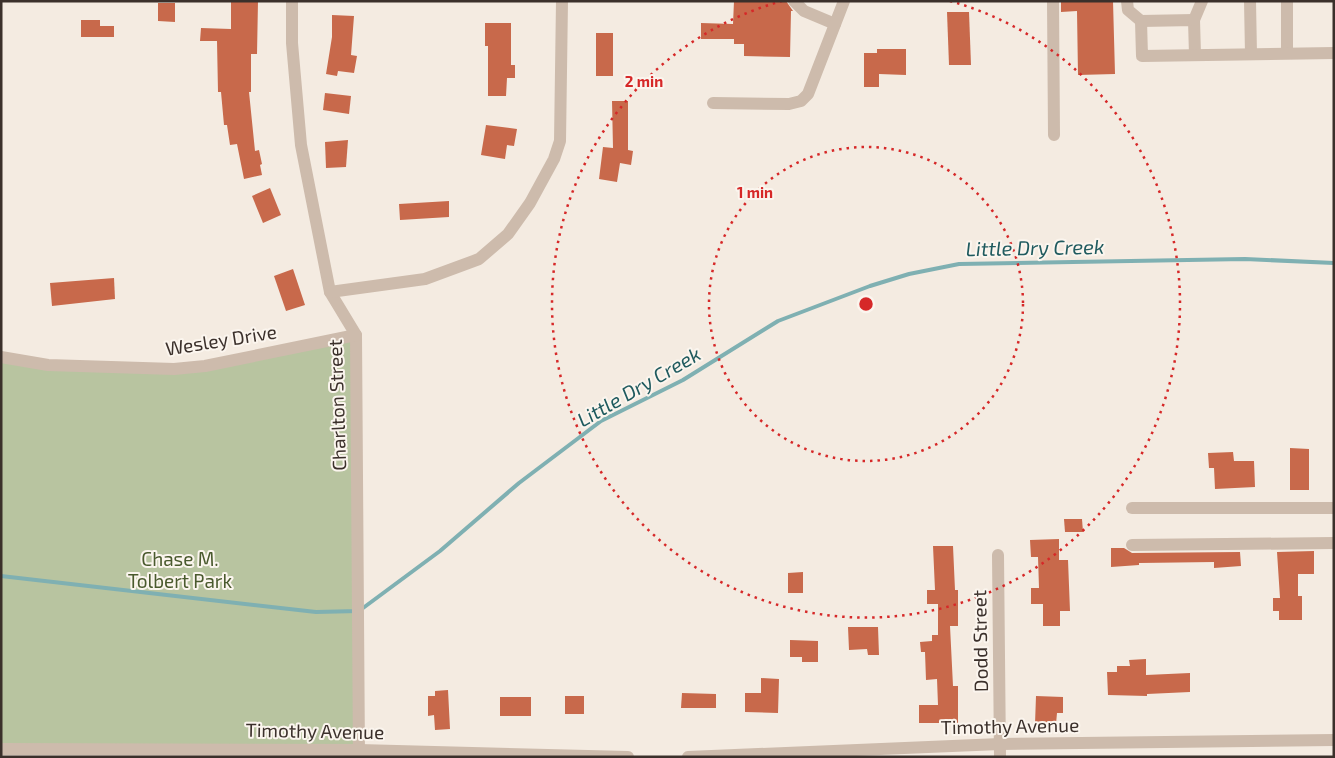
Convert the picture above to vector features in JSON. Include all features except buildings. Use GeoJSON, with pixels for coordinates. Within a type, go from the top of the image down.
{"type":"FeatureCollection","features":[{"type":"Feature","properties":{"kind":"street","name":"Charlton Street"},"geometry":{"type":"LineString","coordinates":[[292,1],[292,43],[301,145],[330,292],[356,335],[359,753]]}},
{"type":"Feature","properties":{"kind":"street"},"geometry":{"type":"LineString","coordinates":[[330,292],[425,279],[479,259],[508,234],[530,203],[554,159],[560,140],[562,1]]}},
{"type":"Feature","properties":{"kind":"street"},"geometry":{"type":"LineString","coordinates":[[794,1],[804,12],[836,24]]}},
{"type":"Feature","properties":{"kind":"street"},"geometry":{"type":"LineString","coordinates":[[712,103],[789,104],[801,101],[808,94],[844,1]]}},
{"type":"Feature","properties":{"kind":"street"},"geometry":{"type":"LineString","coordinates":[[1053,1],[1054,135]]}},
{"type":"Feature","properties":{"kind":"street"},"geometry":{"type":"LineString","coordinates":[[1128,1],[1128,10],[1141,21],[1194,20]]}},
{"type":"Feature","properties":{"kind":"street"},"geometry":{"type":"LineString","coordinates":[[1195,55],[1194,20],[1202,1]]}},
{"type":"Feature","properties":{"kind":"street"},"geometry":{"type":"LineString","coordinates":[[1250,1],[1251,54]]}},
{"type":"Feature","properties":{"kind":"street"},"geometry":{"type":"LineString","coordinates":[[1287,1],[1287,54]]}},
{"type":"Feature","properties":{"kind":"street"},"geometry":{"type":"LineString","coordinates":[[1141,21],[1142,56],[1334,53]]}},
{"type":"Feature","properties":{"kind":"street","name":"Wesley Drive"},"geometry":{"type":"LineString","coordinates":[[1,356],[48,365],[174,369],[205,366],[356,335]]}},
{"type":"Feature","properties":{"kind":"street"},"geometry":{"type":"LineString","coordinates":[[1132,508],[1334,508]]}},
{"type":"Feature","properties":{"kind":"street"},"geometry":{"type":"LineString","coordinates":[[1132,545],[1334,543]]}},
{"type":"Feature","properties":{"kind":"street","name":"Dodd Street"},"geometry":{"type":"LineString","coordinates":[[998,556],[1000,750]]}},
{"type":"Feature","properties":{"kind":"street","name":"Timothy Avenue"},"geometry":{"type":"LineString","coordinates":[[688,757],[1334,740]]}},
{"type":"Feature","properties":{"kind":"street","name":"Timothy Avenue"},"geometry":{"type":"LineString","coordinates":[[1,748],[628,757]]}},
{"type":"Feature","properties":{"kind":"green space","name":"Chase M. Tolbert Park"},"geometry":{"type":"Polygon","coordinates":[[[356,335],[359,750],[1,749],[1,357],[174,369],[356,335]]]}},
{"type":"Feature","properties":{"kind":"waterway","name":"Little Dry Creek"},"geometry":{"type":"LineString","coordinates":[[1,576],[316,612],[359,611],[440,551],[519,483],[601,421],[683,380],[778,321],[870,286],[909,274],[959,264],[1245,259],[1334,263]]}}]}
